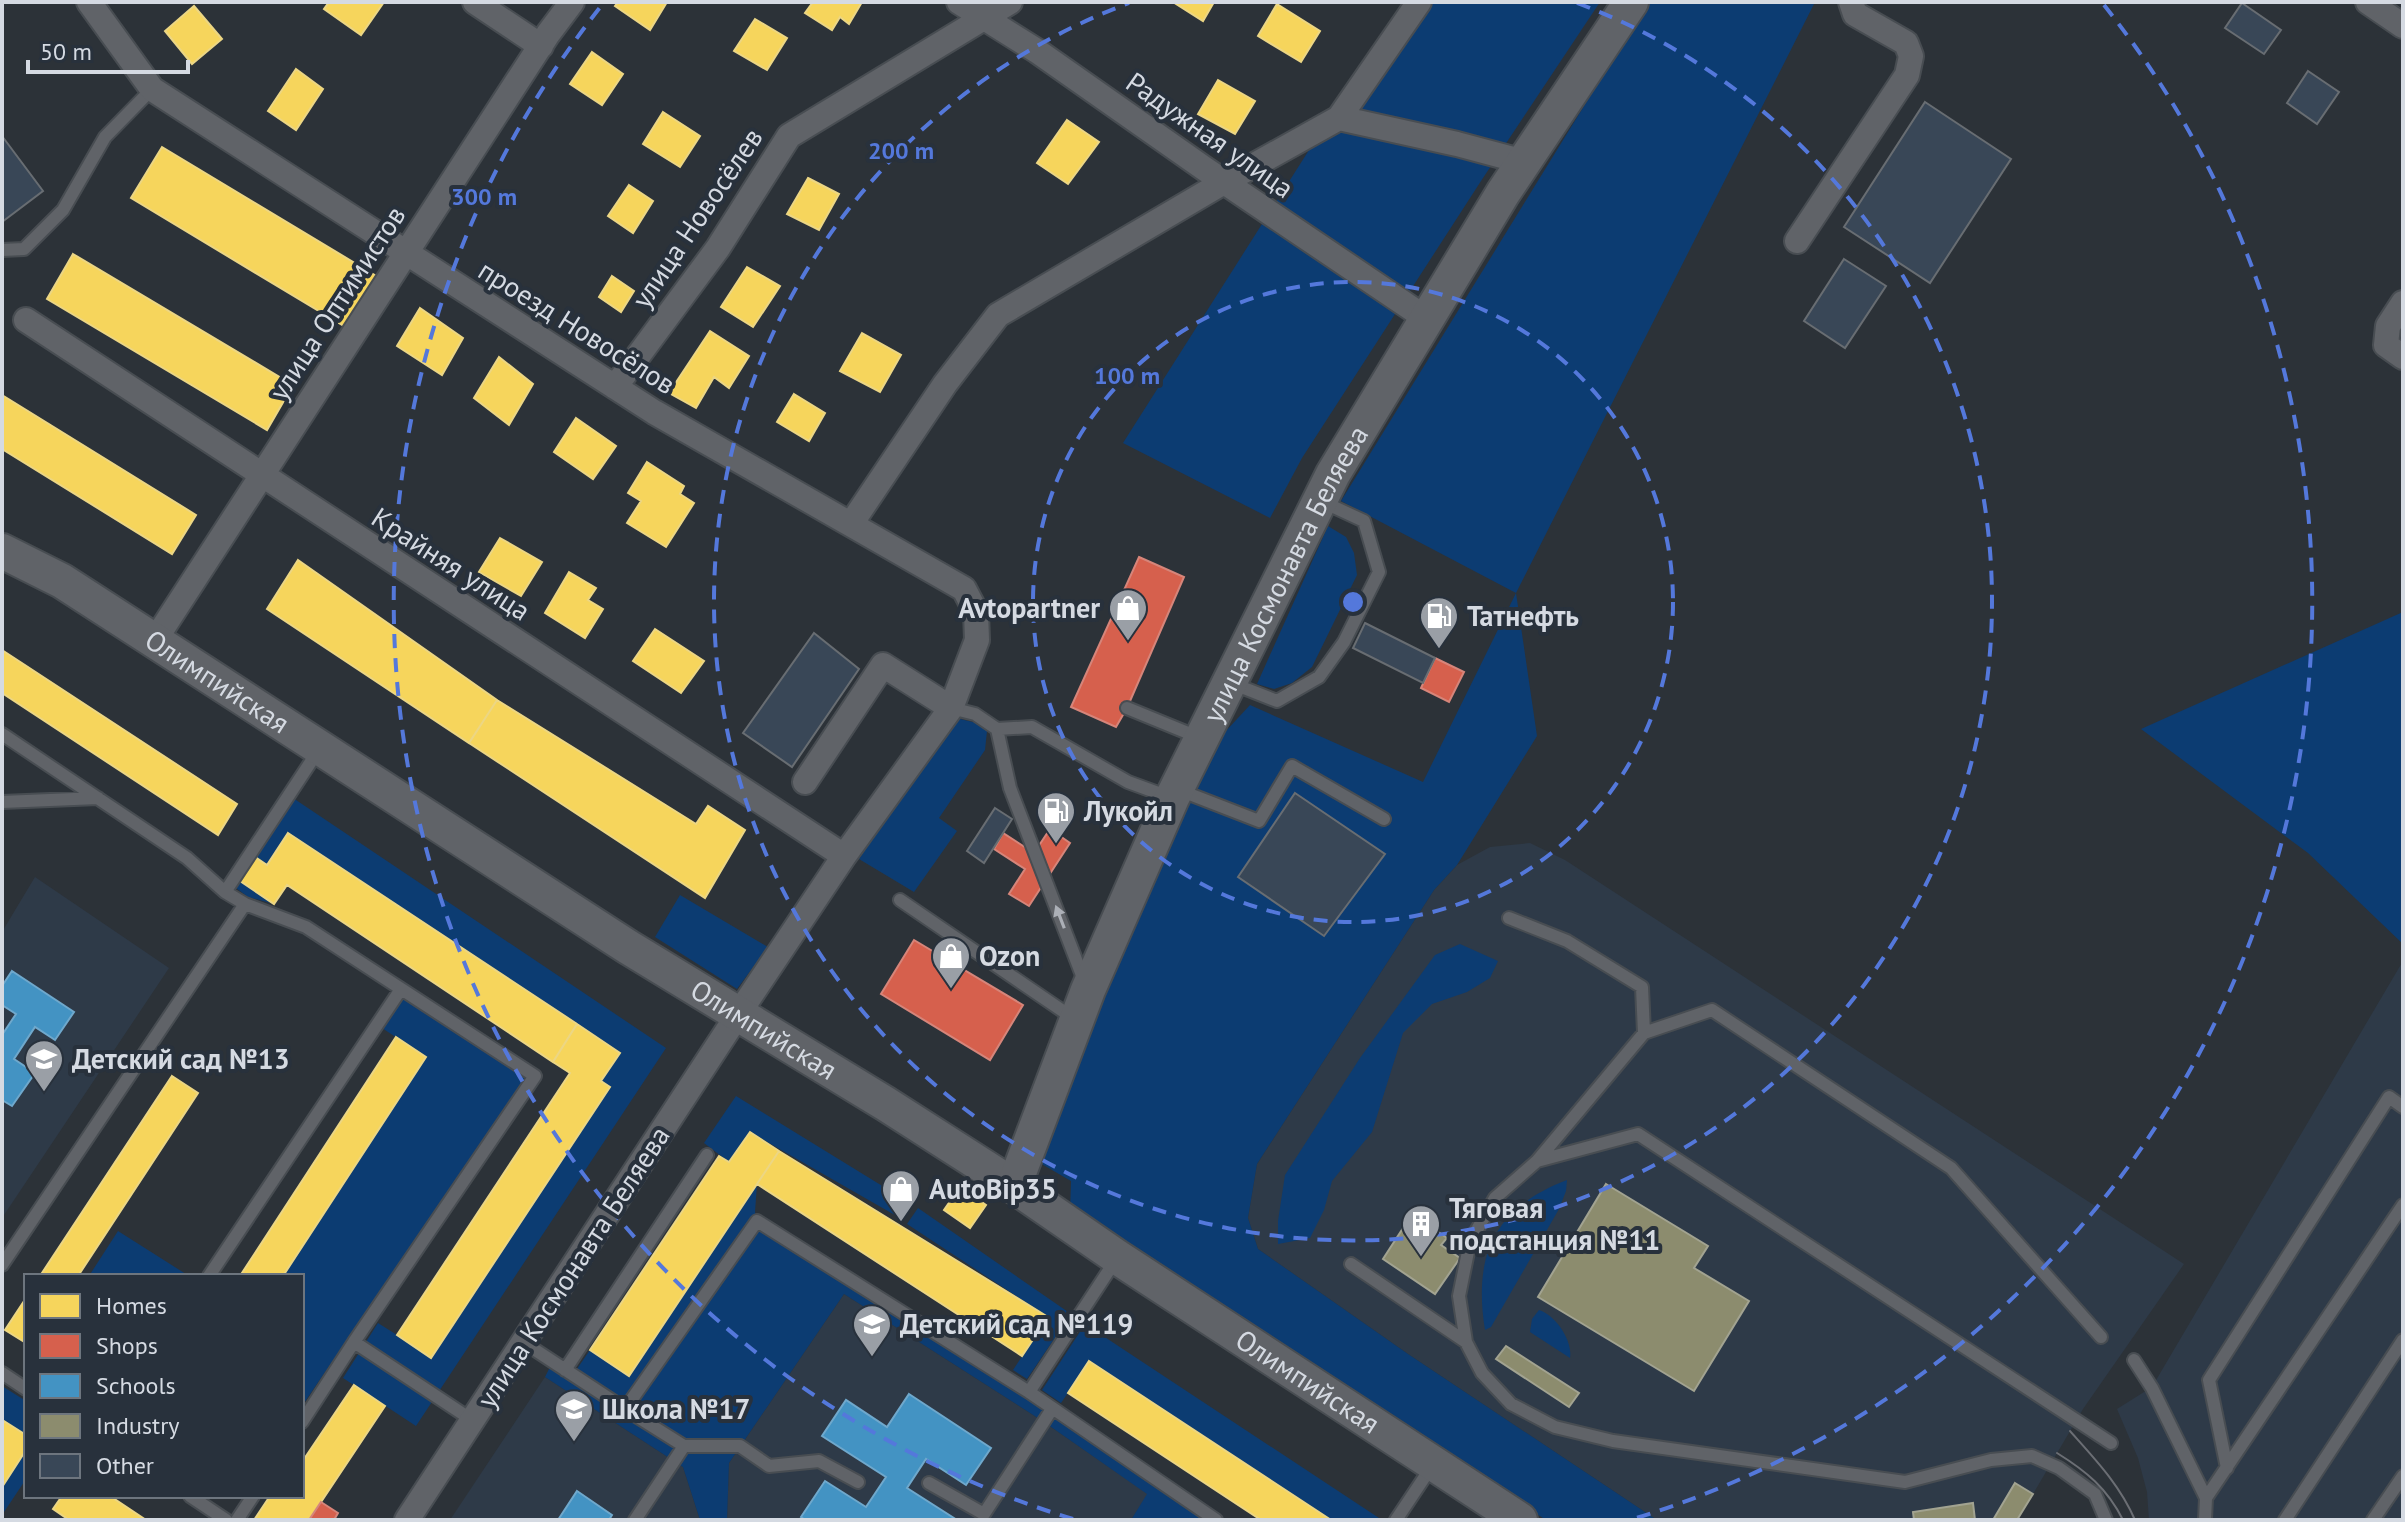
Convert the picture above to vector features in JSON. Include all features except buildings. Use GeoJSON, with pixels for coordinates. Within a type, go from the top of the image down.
{"type":"FeatureCollection","features":[{"type":"Feature","properties":{"kind":"main road","name":"улица Космонавта Беляева"},"geometry":{"type":"LineString","coordinates":[[1014,1186],[1082,1005],[1174,793],[1333,474],[1524,162],[1631,2]]}},
{"type":"Feature","properties":{"kind":"main road","name":"Олимпийская"},"geometry":{"type":"LineString","coordinates":[[2,551],[62,581],[628,947],[1014,1186],[1117,1257],[1520,1520]]}},
{"type":"Feature","properties":{"kind":"street","name":"проезд Новосёлов"},"geometry":{"type":"LineString","coordinates":[[89,2],[152,89],[615,387],[964,589],[976,612],[977,640],[951,708],[844,856]]}},
{"type":"Feature","properties":{"kind":"street"},"geometry":{"type":"LineString","coordinates":[[475,2],[541,46]]}},
{"type":"Feature","properties":{"kind":"street","name":"улица Оптимистов"},"geometry":{"type":"LineString","coordinates":[[155,640],[572,2]]}},
{"type":"Feature","properties":{"kind":"street","name":"Радужная улица"},"geometry":{"type":"LineString","coordinates":[[959,2],[1037,51],[1427,319]]}},
{"type":"Feature","properties":{"kind":"street","name":"улица Новосёлев"},"geometry":{"type":"LineString","coordinates":[[615,387],[718,248],[789,136],[1010,2]]}},
{"type":"Feature","properties":{"kind":"street"},"geometry":{"type":"LineString","coordinates":[[851,524],[945,384],[998,315],[1339,118],[1419,2]]}},
{"type":"Feature","properties":{"kind":"street"},"geometry":{"type":"LineString","coordinates":[[1797,241],[1907,75],[1911,56],[1906,43],[1855,14],[1851,2]]}},
{"type":"Feature","properties":{"kind":"street"},"geometry":{"type":"LineString","coordinates":[[2368,2],[2403,26]]}},
{"type":"Feature","properties":{"kind":"street"},"geometry":{"type":"LineString","coordinates":[[1339,118],[1524,162]]}},
{"type":"Feature","properties":{"kind":"street"},"geometry":{"type":"LineString","coordinates":[[2403,303],[2388,326],[2386,345],[2403,357]]}},
{"type":"Feature","properties":{"kind":"street","name":"Крайняя улица"},"geometry":{"type":"LineString","coordinates":[[26,320],[844,856]]}},
{"type":"Feature","properties":{"kind":"street"},"geometry":{"type":"LineString","coordinates":[[805,782],[883,665],[951,708]]}},
{"type":"Feature","properties":{"kind":"street","name":"улица Космонавта Беляева"},"geometry":{"type":"LineString","coordinates":[[407,1520],[844,856]]}},
{"type":"Feature","properties":{"kind":"lane"},"geometry":{"type":"LineString","coordinates":[[2,250],[24,249],[63,210],[105,137],[152,89]]}},
{"type":"Feature","properties":{"kind":"lane"},"geometry":{"type":"LineString","coordinates":[[1231,683],[1277,701],[1319,677],[1344,642],[1379,572],[1364,521],[1320,501]]}},
{"type":"Feature","properties":{"kind":"lane"},"geometry":{"type":"LineString","coordinates":[[951,708],[975,714],[997,729],[1032,727],[1128,782],[1174,793],[1259,821],[1292,766],[1384,819]]}},
{"type":"Feature","properties":{"kind":"lane"},"geometry":{"type":"LineString","coordinates":[[1127,708],[1188,733],[1196,750]]}},
{"type":"Feature","properties":{"kind":"lane"},"geometry":{"type":"LineString","coordinates":[[997,729],[1010,788],[1082,1005]]}},
{"type":"Feature","properties":{"kind":"lane"},"geometry":{"type":"LineString","coordinates":[[2,734],[187,858],[225,892],[245,904],[306,927],[535,1076],[304,1419]]}},
{"type":"Feature","properties":{"kind":"lane"},"geometry":{"type":"LineString","coordinates":[[225,892],[320,747]]}},
{"type":"Feature","properties":{"kind":"lane"},"geometry":{"type":"LineString","coordinates":[[2,802],[98,798]]}},
{"type":"Feature","properties":{"kind":"lane"},"geometry":{"type":"LineString","coordinates":[[900,900],[1082,1005]]}},
{"type":"Feature","properties":{"kind":"lane"},"geometry":{"type":"LineString","coordinates":[[2,1265],[245,904]]}},
{"type":"Feature","properties":{"kind":"lane"},"geometry":{"type":"LineString","coordinates":[[1509,918],[1567,941],[1642,987],[1644,1033]]}},
{"type":"Feature","properties":{"kind":"lane"},"geometry":{"type":"LineString","coordinates":[[210,1274],[401,989]]}},
{"type":"Feature","properties":{"kind":"lane"},"geometry":{"type":"LineString","coordinates":[[2101,1337],[1951,1168],[1712,1010],[1644,1033],[1537,1161],[1495,1198],[1470,1242],[1459,1296],[1466,1342],[1482,1373],[1511,1404],[1555,1427],[1613,1441],[1905,1482],[1991,1460],[2032,1456],[2059,1468],[2095,1494],[2106,1520]]}},
{"type":"Feature","properties":{"kind":"lane"},"geometry":{"type":"LineString","coordinates":[[2227,1468],[2209,1380],[2389,1097],[2403,1107]]}},
{"type":"Feature","properties":{"kind":"lane"},"geometry":{"type":"LineString","coordinates":[[1537,1161],[1638,1134],[2111,1443]]}},
{"type":"Feature","properties":{"kind":"lane"},"geometry":{"type":"LineString","coordinates":[[565,1370],[707,1155]]}},
{"type":"Feature","properties":{"kind":"lane"},"geometry":{"type":"LineString","coordinates":[[2206,1498],[2403,1205]]}},
{"type":"Feature","properties":{"kind":"lane"},"geometry":{"type":"LineString","coordinates":[[625,1409],[757,1221],[1029,1392],[1216,1520]]}},
{"type":"Feature","properties":{"kind":"lane"},"geometry":{"type":"LineString","coordinates":[[1029,1392],[1117,1257]]}},
{"type":"Feature","properties":{"kind":"lane"},"geometry":{"type":"LineString","coordinates":[[1351,1264],[1466,1342]]}},
{"type":"Feature","properties":{"kind":"lane"},"geometry":{"type":"LineString","coordinates":[[2285,1520],[2403,1340]]}},
{"type":"Feature","properties":{"kind":"lane"},"geometry":{"type":"LineString","coordinates":[[354,1342],[472,1420]]}},
{"type":"Feature","properties":{"kind":"lane"},"geometry":{"type":"LineString","coordinates":[[523,1342],[684,1446],[740,1446],[769,1466],[819,1461],[858,1482]]}},
{"type":"Feature","properties":{"kind":"lane"},"geometry":{"type":"LineString","coordinates":[[2134,1360],[2152,1388],[2206,1498],[2205,1520]]}},
{"type":"Feature","properties":{"kind":"lane"},"geometry":{"type":"LineString","coordinates":[[2,1373],[24,1388]]}},
{"type":"Feature","properties":{"kind":"lane"},"geometry":{"type":"LineString","coordinates":[[929,1483],[984,1514],[1052,1409]]}},
{"type":"Feature","properties":{"kind":"lane"},"geometry":{"type":"LineString","coordinates":[[635,1520],[684,1446]]}},
{"type":"Feature","properties":{"kind":"lane"},"geometry":{"type":"LineString","coordinates":[[1396,1520],[1433,1464]]}},
{"type":"Feature","properties":{"kind":"lane"},"geometry":{"type":"LineString","coordinates":[[2373,1520],[2403,1476]]}},
{"type":"Feature","properties":{"kind":"lane"},"geometry":{"type":"LineString","coordinates":[[193,1498],[226,1520]]}},
{"type":"Feature","properties":{"kind":"lane"},"geometry":{"type":"LineString","coordinates":[[237,1520],[252,1498]]}},
{"type":"Feature","properties":{"kind":"shaded area"},"geometry":{"type":"Polygon","coordinates":[[[1403,2],[1600,2],[1302,458],[1270,518],[1123,443],[1403,2]]]}},
{"type":"Feature","properties":{"kind":"shaded area"},"geometry":{"type":"Polygon","coordinates":[[[1648,2],[1815,2],[1516,593],[1341,501],[1648,2]]]}},
{"type":"Feature","properties":{"kind":"shaded area"},"geometry":{"type":"Polygon","coordinates":[[[1328,526],[1346,537],[1354,553],[1357,575],[1312,667],[1292,683],[1274,689],[1257,684],[1328,526]]]}},
{"type":"Feature","properties":{"kind":"shaded area"},"geometry":{"type":"Polygon","coordinates":[[[1516,593],[1537,736],[1457,865],[1434,890],[1257,1164],[1248,1218],[1258,1249],[1408,1354],[1657,1520],[1546,1520],[1070,1214],[1071,1181],[1040,1163],[1101,994],[1189,796],[1225,732],[1250,705],[1423,782],[1516,593]]]}},
{"type":"Feature","properties":{"kind":"shaded area"},"geometry":{"type":"Polygon","coordinates":[[[2403,612],[2403,944],[2308,853],[2141,729],[2403,612]]]}},
{"type":"Feature","properties":{"kind":"shaded area"},"geometry":{"type":"Polygon","coordinates":[[[960,719],[981,724],[987,731],[985,750],[939,818],[957,831],[914,892],[859,859],[949,726],[960,719]]]}},
{"type":"Feature","properties":{"kind":"shaded area"},"geometry":{"type":"Polygon","coordinates":[[[290,796],[666,1048],[416,1426],[343,1378],[378,1323],[432,1357],[610,1087],[601,1081],[620,1053],[288,833],[267,865],[255,858],[240,881],[274,904],[248,897],[232,885],[290,796]]]}},
{"type":"Feature","properties":{"kind":"shaded area"},"geometry":{"type":"Polygon","coordinates":[[[1530,843],[1565,860],[2184,1264],[2083,1409],[2033,1494],[2015,1484],[1993,1520],[1657,1520],[1408,1354],[1258,1249],[1248,1218],[1257,1164],[1434,890],[1457,865],[1490,847],[1530,843]]]}},
{"type":"Feature","properties":{"kind":"shaded area","name":"Детский сад №13"},"geometry":{"type":"Polygon","coordinates":[[[35,877],[169,968],[2,1218],[2,932],[35,877]]]}},
{"type":"Feature","properties":{"kind":"shaded area"},"geometry":{"type":"Polygon","coordinates":[[[680,895],[768,947],[737,989],[655,937],[680,895]]]}},
{"type":"Feature","properties":{"kind":"shaded area"},"geometry":{"type":"Polygon","coordinates":[[[1460,944],[1498,961],[1490,978],[1467,992],[1432,1004],[1403,1033],[1372,1132],[1332,1181],[1324,1210],[1310,1238],[1278,1244],[1285,1175],[1360,1058],[1435,955],[1460,944]]]}},
{"type":"Feature","properties":{"kind":"shaded area"},"geometry":{"type":"Polygon","coordinates":[[[2403,961],[2403,1520],[2149,1520],[2147,1492],[2138,1458],[2117,1409],[2152,1387],[2403,961]]]}},
{"type":"Feature","properties":{"kind":"shaded area"},"geometry":{"type":"Polygon","coordinates":[[[402,997],[525,1078],[304,1403],[304,1274],[284,1274],[426,1057],[382,1028],[402,997]]]}},
{"type":"Feature","properties":{"kind":"shaded area"},"geometry":{"type":"Polygon","coordinates":[[[736,1096],[910,1203],[900,1218],[750,1132],[729,1162],[704,1143],[736,1096]]]}},
{"type":"Feature","properties":{"kind":"shaded area"},"geometry":{"type":"Polygon","coordinates":[[[1567,1180],[1559,1209],[1491,1327],[1485,1330],[1482,1279],[1494,1237],[1522,1205],[1542,1191],[1567,1180]]]}},
{"type":"Feature","properties":{"kind":"shaded area"},"geometry":{"type":"Polygon","coordinates":[[[757,1184],[755,1212],[760,1229],[1054,1415],[1206,1520],[1131,1520],[1147,1494],[1044,1422],[844,1294],[729,1463],[727,1520],[700,1520],[683,1467],[545,1377],[550,1367],[570,1379],[590,1350],[629,1376],[757,1184]]]}},
{"type":"Feature","properties":{"kind":"shaded area"},"geometry":{"type":"Polygon","coordinates":[[[918,1208],[1071,1314],[1027,1379],[1013,1370],[1048,1317],[907,1224],[918,1208]]]}},
{"type":"Feature","properties":{"kind":"shaded area"},"geometry":{"type":"Polygon","coordinates":[[[118,1231],[186,1274],[90,1274],[118,1231]]]}},
{"type":"Feature","properties":{"kind":"shaded area","name":"Детский сад №119"},"geometry":{"type":"Polygon","coordinates":[[[844,1294],[1044,1422],[1148,1494],[1131,1520],[727,1520],[729,1463],[844,1294]]]}},
{"type":"Feature","properties":{"kind":"shaded area"},"geometry":{"type":"Polygon","coordinates":[[[1539,1310],[1562,1329],[1569,1344],[1570,1358],[1530,1332],[1532,1319],[1539,1310]]]}},
{"type":"Feature","properties":{"kind":"shaded area"},"geometry":{"type":"Polygon","coordinates":[[[1085,1324],[1382,1520],[1331,1520],[1090,1361],[1061,1403],[1042,1390],[1085,1324]]]}},
{"type":"Feature","properties":{"kind":"shaded area","name":"Школа №17"},"geometry":{"type":"Polygon","coordinates":[[[545,1377],[683,1467],[700,1520],[450,1520],[545,1377]]]}},
{"type":"Feature","properties":{"kind":"shaded area"},"geometry":{"type":"Polygon","coordinates":[[[2,1386],[24,1400],[24,1434],[2,1420],[2,1386]]]}},
{"type":"Feature","properties":{"kind":"shaded area"},"geometry":{"type":"Polygon","coordinates":[[[24,1453],[24,1482],[2,1515],[2,1487],[24,1453]]]}},
{"type":"Feature","properties":{"kind":"tram line"},"geometry":{"type":"LineString","coordinates":[[2070,1431],[2098,1462],[2135,1520]]}},
{"type":"Feature","properties":{"kind":"tram line"},"geometry":{"type":"LineString","coordinates":[[2057,1453],[2095,1481],[2123,1520]]}},
{"type":"Feature","properties":{"kind":"place","name":"Avtopartner"},"geometry":{"type":"Point","coordinates":[1128,642]}},
{"type":"Feature","properties":{"kind":"place","name":"Татнефть"},"geometry":{"type":"Point","coordinates":[1439,650]}},
{"type":"Feature","properties":{"kind":"place","name":"Лукойл"},"geometry":{"type":"Point","coordinates":[1056,845]}},
{"type":"Feature","properties":{"kind":"place","name":"Ozon"},"geometry":{"type":"Point","coordinates":[951,990]}},
{"type":"Feature","properties":{"kind":"place","name":"Детский сад №13"},"geometry":{"type":"Point","coordinates":[44,1093]}},
{"type":"Feature","properties":{"kind":"place","name":"AutoBip35"},"geometry":{"type":"Point","coordinates":[901,1223]}},
{"type":"Feature","properties":{"kind":"place","name":"Тяговая подстанция №11"},"geometry":{"type":"Point","coordinates":[1421,1258]}},
{"type":"Feature","properties":{"kind":"place","name":"Детский сад №119"},"geometry":{"type":"Point","coordinates":[872,1358]}},
{"type":"Feature","properties":{"kind":"place","name":"Школа №17"},"geometry":{"type":"Point","coordinates":[574,1443]}}]}
